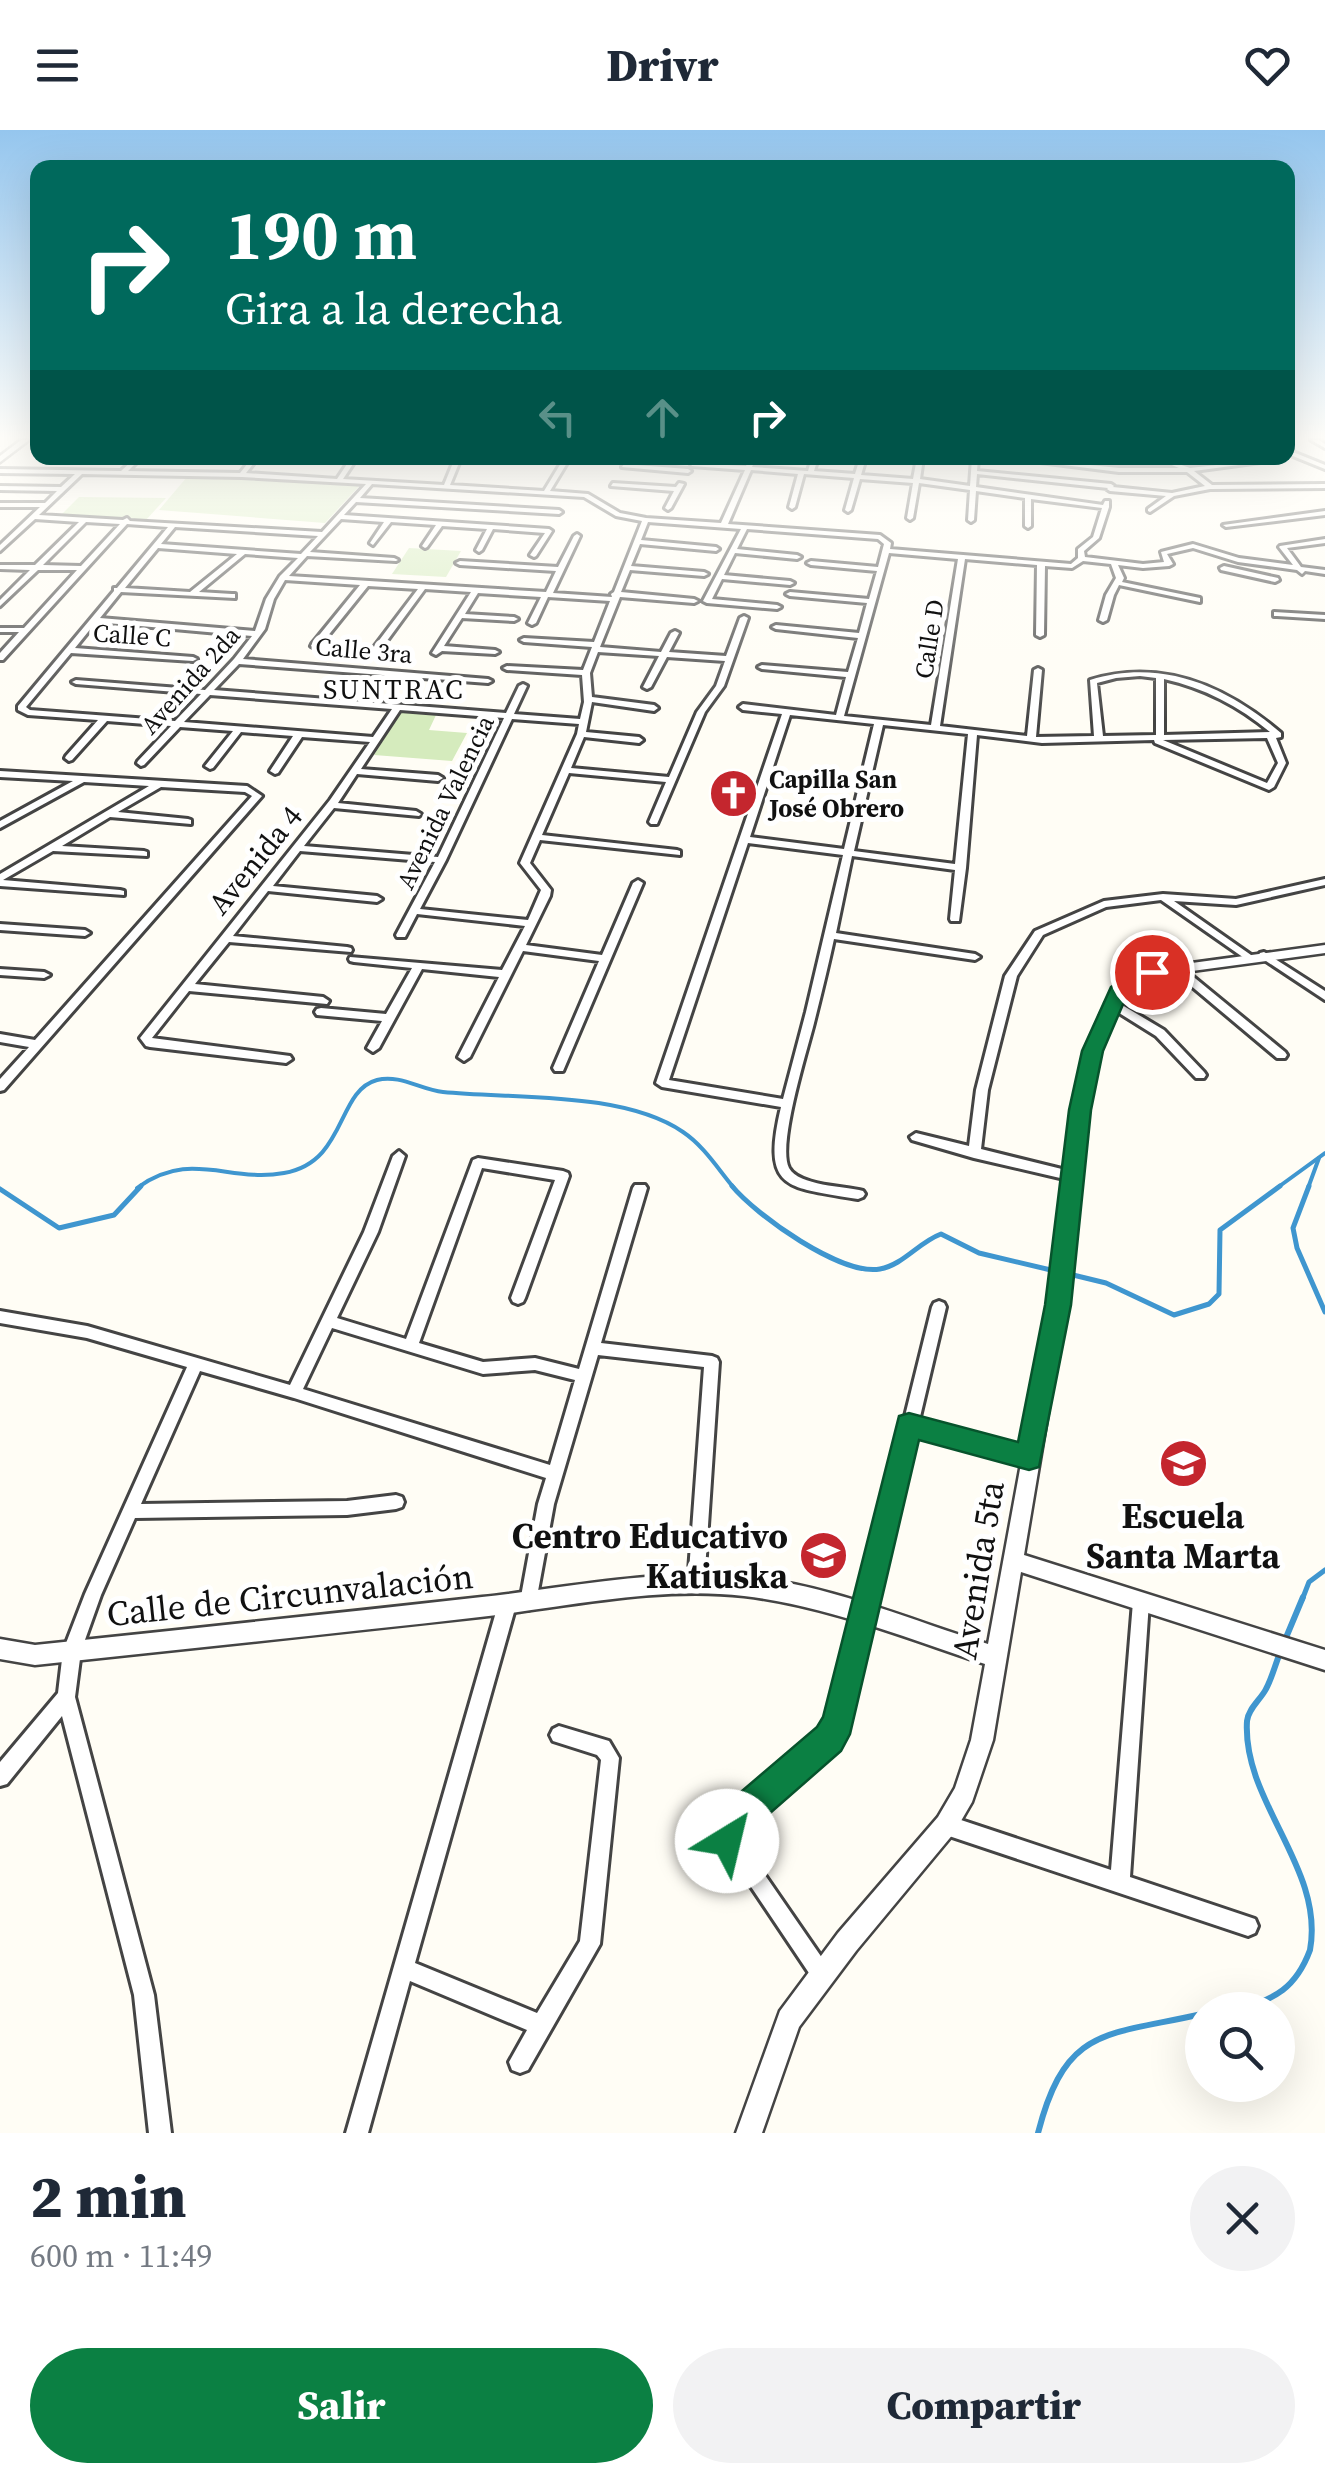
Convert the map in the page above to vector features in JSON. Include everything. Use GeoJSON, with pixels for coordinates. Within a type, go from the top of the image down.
{"type":"FeatureCollection","features":[{"type":"Feature","properties":{"kind":"street"},"geometry":{"type":"LineString","coordinates":[[0,604],[70,533]]}},
{"type":"Feature","properties":{"kind":"street"},"geometry":{"type":"LineString","coordinates":[[0,658],[115,533]]}},
{"type":"Feature","properties":{"kind":"street"},"geometry":{"type":"LineString","coordinates":[[166,533],[21,708],[28,712],[375,740]]}},
{"type":"Feature","properties":{"kind":"street"},"geometry":{"type":"LineString","coordinates":[[316,533],[324,534]]}},
{"type":"Feature","properties":{"kind":"street"},"geometry":{"type":"LineString","coordinates":[[373,543],[380,533]]}},
{"type":"Feature","properties":{"kind":"street"},"geometry":{"type":"LineString","coordinates":[[424,546],[433,533]]}},
{"type":"Feature","properties":{"kind":"street"},"geometry":{"type":"LineString","coordinates":[[480,550],[488,533]]}},
{"type":"Feature","properties":{"kind":"street"},"geometry":{"type":"LineString","coordinates":[[534,555],[547,533]]}},
{"type":"Feature","properties":{"kind":"street"},"geometry":{"type":"LineString","coordinates":[[464,1056],[546,890],[526,863],[581,734],[588,699],[586,673],[640,533]]}},
{"type":"Feature","properties":{"kind":"street"},"geometry":{"type":"LineString","coordinates":[[741,533],[708,600],[777,607]]}},
{"type":"Feature","properties":{"kind":"street"},"geometry":{"type":"LineString","coordinates":[[832,533],[887,540],[839,718]]}},
{"type":"Feature","properties":{"kind":"street"},"geometry":{"type":"LineString","coordinates":[[1082,558],[1080,550],[1097,533]]}},
{"type":"Feature","properties":{"kind":"street","name":"Avenida 2da"},"geometry":{"type":"LineString","coordinates":[[141,763],[258,634],[270,599],[283,578],[324,534]]}},
{"type":"Feature","properties":{"kind":"street"},"geometry":{"type":"LineString","coordinates":[[532,622],[578,536]]}},
{"type":"Feature","properties":{"kind":"street"},"geometry":{"type":"LineString","coordinates":[[636,542],[716,549]]}},
{"type":"Feature","properties":{"kind":"street"},"geometry":{"type":"LineString","coordinates":[[1302,572],[1282,547],[1325,542]]}},
{"type":"Feature","properties":{"kind":"street"},"geometry":{"type":"LineString","coordinates":[[156,546],[394,560]]}},
{"type":"Feature","properties":{"kind":"street"},"geometry":{"type":"LineString","coordinates":[[1169,564],[1163,553],[1193,546],[1238,560],[1302,572],[1325,572]]}},
{"type":"Feature","properties":{"kind":"street"},"geometry":{"type":"LineString","coordinates":[[732,551],[796,557]]}},
{"type":"Feature","properties":{"kind":"street"},"geometry":{"type":"LineString","coordinates":[[886,551],[1072,566],[1082,558],[1169,564]]}},
{"type":"Feature","properties":{"kind":"street"},"geometry":{"type":"LineString","coordinates":[[192,594],[243,552]]}},
{"type":"Feature","properties":{"kind":"street","name":"Calle D"},"geometry":{"type":"LineString","coordinates":[[936,729],[962,556]]}},
{"type":"Feature","properties":{"kind":"street"},"geometry":{"type":"LineString","coordinates":[[1238,560],[1222,569],[1275,580]]}},
{"type":"Feature","properties":{"kind":"street"},"geometry":{"type":"LineString","coordinates":[[460,563],[561,569]]}},
{"type":"Feature","properties":{"kind":"street"},"geometry":{"type":"LineString","coordinates":[[1040,635],[1041,563]]}},
{"type":"Feature","properties":{"kind":"street"},"geometry":{"type":"LineString","coordinates":[[1103,620],[1120,576],[1114,563]]}},
{"type":"Feature","properties":{"kind":"street"},"geometry":{"type":"LineString","coordinates":[[465,590],[481,564]]}},
{"type":"Feature","properties":{"kind":"street"},"geometry":{"type":"LineString","coordinates":[[811,564],[880,569]]}},
{"type":"Feature","properties":{"kind":"street"},"geometry":{"type":"LineString","coordinates":[[1144,588],[1169,564]]}},
{"type":"Feature","properties":{"kind":"street"},"geometry":{"type":"LineString","coordinates":[[0,567],[82,568]]}},
{"type":"Feature","properties":{"kind":"street"},"geometry":{"type":"LineString","coordinates":[[626,568],[704,574]]}},
{"type":"Feature","properties":{"kind":"street"},"geometry":{"type":"LineString","coordinates":[[374,651],[436,576]]}},
{"type":"Feature","properties":{"kind":"street"},"geometry":{"type":"LineString","coordinates":[[719,577],[790,583]]}},
{"type":"Feature","properties":{"kind":"street"},"geometry":{"type":"LineString","coordinates":[[283,578],[694,601]]}},
{"type":"Feature","properties":{"kind":"street"},"geometry":{"type":"LineString","coordinates":[[1118,583],[1198,600]]}},
{"type":"Feature","properties":{"kind":"street"},"geometry":{"type":"LineString","coordinates":[[315,646],[366,584]]}},
{"type":"Feature","properties":{"kind":"street"},"geometry":{"type":"LineString","coordinates":[[116,590],[232,596]]}},
{"type":"Feature","properties":{"kind":"street"},"geometry":{"type":"LineString","coordinates":[[476,590],[438,650],[495,652]]}},
{"type":"Feature","properties":{"kind":"street"},"geometry":{"type":"LineString","coordinates":[[790,594],[872,601]]}},
{"type":"Feature","properties":{"kind":"street"},"geometry":{"type":"LineString","coordinates":[[1277,614],[1325,617]]}},
{"type":"Feature","properties":{"kind":"street"},"geometry":{"type":"LineString","coordinates":[[459,616],[514,619]]}},
{"type":"Feature","properties":{"kind":"street"},"geometry":{"type":"LineString","coordinates":[[654,822],[701,712],[720,686],[744,618]]}},
{"type":"Feature","properties":{"kind":"street"},"geometry":{"type":"LineString","coordinates":[[94,620],[258,634]]}},
{"type":"Feature","properties":{"kind":"street"},"geometry":{"type":"LineString","coordinates":[[776,627],[861,636]]}},
{"type":"Feature","properties":{"kind":"street"},"geometry":{"type":"LineString","coordinates":[[0,630],[25,630]]}},
{"type":"Feature","properties":{"kind":"street"},"geometry":{"type":"LineString","coordinates":[[647,687],[675,633]]}},
{"type":"Feature","properties":{"kind":"street"},"geometry":{"type":"LineString","coordinates":[[524,640],[728,659]]}},
{"type":"Feature","properties":{"kind":"street","name":"Calle C"},"geometry":{"type":"LineString","coordinates":[[68,650],[193,659]]}},
{"type":"Feature","properties":{"kind":"street","name":"Calle 3ra"},"geometry":{"type":"LineString","coordinates":[[237,660],[488,681]]}},
{"type":"Feature","properties":{"kind":"street"},"geometry":{"type":"LineString","coordinates":[[762,666],[850,675]]}},
{"type":"Feature","properties":{"kind":"street"},"geometry":{"type":"LineString","coordinates":[[507,668],[586,673]]}},
{"type":"Feature","properties":{"kind":"street"},"geometry":{"type":"LineString","coordinates":[[1031,739],[1038,670]]}},
{"type":"Feature","properties":{"kind":"street"},"geometry":{"type":"LineString","coordinates":[[743,707],[1031,739],[1099,739],[1278,735],[1261,718],[1228,699],[1180,679],[1109,677],[1093,682],[1099,739]]}},
{"type":"Feature","properties":{"kind":"street"},"geometry":{"type":"LineString","coordinates":[[1157,738],[1160,677]]}},
{"type":"Feature","properties":{"kind":"street"},"geometry":{"type":"LineString","coordinates":[[76,682],[584,722]]}},
{"type":"Feature","properties":{"kind":"street","name":"Avenida Valencia"},"geometry":{"type":"LineString","coordinates":[[401,935],[523,686]]}},
{"type":"Feature","properties":{"kind":"street"},"geometry":{"type":"LineString","coordinates":[[588,699],[654,708]]}},
{"type":"Feature","properties":{"kind":"street","name":"Avenida 4"},"geometry":{"type":"LineString","coordinates":[[286,1058],[150,1043],[146,1038],[331,805],[397,708]]}},
{"type":"Feature","properties":{"kind":"street"},"geometry":{"type":"LineString","coordinates":[[787,712],[714,941],[662,1083],[788,1104]]}},
{"type":"Feature","properties":{"kind":"street"},"geometry":{"type":"LineString","coordinates":[[68,758],[105,718]]}},
{"type":"Feature","properties":{"kind":"street"},"geometry":{"type":"LineString","coordinates":[[858,1194],[798,1182],[784,1172],[780,1159],[788,1104],[879,723]]}},
{"type":"Feature","properties":{"kind":"street"},"geometry":{"type":"LineString","coordinates":[[210,766],[239,729]]}},
{"type":"Feature","properties":{"kind":"street"},"geometry":{"type":"LineString","coordinates":[[956,919],[974,733]]}},
{"type":"Feature","properties":{"kind":"street"},"geometry":{"type":"LineString","coordinates":[[275,772],[299,734]]}},
{"type":"Feature","properties":{"kind":"street"},"geometry":{"type":"LineString","coordinates":[[581,734],[639,740]]}},
{"type":"Feature","properties":{"kind":"street"},"geometry":{"type":"LineString","coordinates":[[1157,738],[1269,786],[1282,763],[1270,735]]}},
{"type":"Feature","properties":{"kind":"street"},"geometry":{"type":"LineString","coordinates":[[565,770],[673,780]]}},
{"type":"Feature","properties":{"kind":"street"},"geometry":{"type":"LineString","coordinates":[[355,771],[438,778]]}},
{"type":"Feature","properties":{"kind":"street"},"geometry":{"type":"LineString","coordinates":[[0,774],[247,789],[257,796],[0,1087]]}},
{"type":"Feature","properties":{"kind":"street"},"geometry":{"type":"LineString","coordinates":[[0,825],[82,780]]}},
{"type":"Feature","properties":{"kind":"street"},"geometry":{"type":"LineString","coordinates":[[0,881],[159,784]]}},
{"type":"Feature","properties":{"kind":"street"},"geometry":{"type":"LineString","coordinates":[[331,805],[416,814]]}},
{"type":"Feature","properties":{"kind":"street"},"geometry":{"type":"LineString","coordinates":[[107,814],[188,822]]}},
{"type":"Feature","properties":{"kind":"street"},"geometry":{"type":"LineString","coordinates":[[535,837],[677,854]]}},
{"type":"Feature","properties":{"kind":"street"},"geometry":{"type":"LineString","coordinates":[[744,839],[961,868]]}},
{"type":"Feature","properties":{"kind":"street"},"geometry":{"type":"LineString","coordinates":[[52,848],[144,854]]}},
{"type":"Feature","properties":{"kind":"street"},"geometry":{"type":"LineString","coordinates":[[298,848],[441,860]]}},
{"type":"Feature","properties":{"kind":"street"},"geometry":{"type":"LineString","coordinates":[[0,881],[120,893]]}},
{"type":"Feature","properties":{"kind":"street"},"geometry":{"type":"LineString","coordinates":[[560,1068],[638,882]]}},
{"type":"Feature","properties":{"kind":"street"},"geometry":{"type":"LineString","coordinates":[[974,1154],[982,1090],[1011,976],[1039,932],[1104,904],[1163,898],[1236,902],[1325,882]]}},
{"type":"Feature","properties":{"kind":"street"},"geometry":{"type":"LineString","coordinates":[[264,888],[377,899]]}},
{"type":"Feature","properties":{"kind":"street"},"geometry":{"type":"LineString","coordinates":[[1163,898],[1247,957]]}},
{"type":"Feature","properties":{"kind":"street"},"geometry":{"type":"LineString","coordinates":[[414,911],[532,922]]}},
{"type":"Feature","properties":{"kind":"street"},"geometry":{"type":"LineString","coordinates":[[0,927],[85,933]]}},
{"type":"Feature","properties":{"kind":"street"},"geometry":{"type":"LineString","coordinates":[[830,935],[974,957]]}},
{"type":"Feature","properties":{"kind":"street"},"geometry":{"type":"LineString","coordinates":[[224,938],[503,974]]}},
{"type":"Feature","properties":{"kind":"street"},"geometry":{"type":"LineString","coordinates":[[518,948],[607,959]]}},
{"type":"Feature","properties":{"kind":"street"},"geometry":{"type":"LineString","coordinates":[[1200,1075],[1160,1033],[1112,1003],[1118,992],[1176,966],[1325,949]]}},
{"type":"Feature","properties":{"kind":"street"},"geometry":{"type":"LineString","coordinates":[[1264,955],[1325,996]]}},
{"type":"Feature","properties":{"kind":"street"},"geometry":{"type":"LineString","coordinates":[[373,1048],[419,966]]}},
{"type":"Feature","properties":{"kind":"street"},"geometry":{"type":"LineString","coordinates":[[1176,966],[1281,1055]]}},
{"type":"Feature","properties":{"kind":"street"},"geometry":{"type":"LineString","coordinates":[[0,972],[44,975]]}},
{"type":"Feature","properties":{"kind":"street"},"geometry":{"type":"LineString","coordinates":[[185,986],[390,1018]]}},
{"type":"Feature","properties":{"kind":"street","name":"Avenida 5ta"},"geometry":{"type":"LineString","coordinates":[[749,2133],[790,2020],[822,1975],[946,1825],[964,1794],[982,1740],[1058,1305],[1080,1110],[1092,1051],[1112,1003]]}},
{"type":"Feature","properties":{"kind":"street"},"geometry":{"type":"LineString","coordinates":[[0,1038],[35,1044]]}},
{"type":"Feature","properties":{"kind":"street"},"geometry":{"type":"LineString","coordinates":[[916,1136],[974,1154],[1074,1176]]}},
{"type":"Feature","properties":{"kind":"street"},"geometry":{"type":"LineString","coordinates":[[294,1392],[371,1232],[399,1156]]}},
{"type":"Feature","properties":{"kind":"street"},"geometry":{"type":"LineString","coordinates":[[411,1345],[478,1163],[564,1176],[518,1298]]}},
{"type":"Feature","properties":{"kind":"street"},"geometry":{"type":"LineString","coordinates":[[357,2133],[640,1188]]}},
{"type":"Feature","properties":{"kind":"street"},"geometry":{"type":"LineString","coordinates":[[822,1975],[725,1834],[728,1826],[829,1739],[838,1723],[939,1307]]}},
{"type":"Feature","properties":{"kind":"street"},"geometry":{"type":"LineString","coordinates":[[0,1317],[87,1332],[555,1474]]}},
{"type":"Feature","properties":{"kind":"street"},"geometry":{"type":"LineString","coordinates":[[327,1320],[484,1368],[535,1364],[584,1376]]}},
{"type":"Feature","properties":{"kind":"street"},"geometry":{"type":"LineString","coordinates":[[592,1348],[712,1362],[696,1585]]}},
{"type":"Feature","properties":{"kind":"street"},"geometry":{"type":"LineString","coordinates":[[160,2133],[144,1995],[66,1697],[72,1651],[195,1365]]}},
{"type":"Feature","properties":{"kind":"street"},"geometry":{"type":"LineString","coordinates":[[909,1425],[1029,1458]]}},
{"type":"Feature","properties":{"kind":"street"},"geometry":{"type":"LineString","coordinates":[[130,1512],[348,1508],[396,1502]]}},
{"type":"Feature","properties":{"kind":"street"},"geometry":{"type":"LineString","coordinates":[[1012,1560],[1315,1657]]}},
{"type":"Feature","properties":{"kind":"street","name":"Calle de Circunvalación"},"geometry":{"type":"LineString","coordinates":[[2,1653],[35,1655],[518,1603],[618,1588],[696,1585],[742,1586],[792,1595],[996,1658]]}},
{"type":"Feature","properties":{"kind":"street"},"geometry":{"type":"LineString","coordinates":[[1120,1884],[1141,1602]]}},
{"type":"Feature","properties":{"kind":"street"},"geometry":{"type":"LineString","coordinates":[[0,1777],[66,1697]]}},
{"type":"Feature","properties":{"kind":"street"},"geometry":{"type":"LineString","coordinates":[[520,2062],[592,1934],[610,1758],[603,1748],[559,1735]]}},
{"type":"Feature","properties":{"kind":"street"},"geometry":{"type":"LineString","coordinates":[[946,1825],[1248,1926]]}},
{"type":"Feature","properties":{"kind":"street"},"geometry":{"type":"LineString","coordinates":[[404,1969],[542,2025]]}},
{"type":"Feature","properties":{"kind":"green space"},"geometry":{"type":"Polygon","coordinates":[[[409,548],[461,551],[446,577],[392,574],[409,548]]]}},
{"type":"Feature","properties":{"kind":"green space"},"geometry":{"type":"Polygon","coordinates":[[[401,712],[436,715],[429,730],[467,733],[452,761],[374,755],[401,712]]]}},
{"type":"Feature","properties":{"kind":"waterway"},"geometry":{"type":"LineString","coordinates":[[137,1188],[174,1171],[264,1175],[304,1166],[330,1142],[364,1087],[386,1079],[443,1092],[567,1099],[630,1109],[691,1138],[734,1188]]}},
{"type":"Feature","properties":{"kind":"waterway"},"geometry":{"type":"LineString","coordinates":[[1277,1188],[1325,1153]]}},
{"type":"Feature","properties":{"kind":"waterway"},"geometry":{"type":"LineString","coordinates":[[1308,1188],[1319,1158]]}},
{"type":"Feature","properties":{"kind":"waterway"},"geometry":{"type":"LineString","coordinates":[[0,1189],[59,1228],[114,1215],[141,1186]]}},
{"type":"Feature","properties":{"kind":"waterway"},"geometry":{"type":"LineString","coordinates":[[1069,1274],[1106,1283],[1174,1315],[1209,1304],[1219,1294],[1220,1230],[1280,1186]]}},
{"type":"Feature","properties":{"kind":"waterway"},"geometry":{"type":"LineString","coordinates":[[1309,1186],[1293,1228],[1297,1248],[1325,1312]]}},
{"type":"Feature","properties":{"kind":"waterway"},"geometry":{"type":"LineString","coordinates":[[734,1188],[800,1241],[863,1269],[888,1267],[941,1234],[979,1253],[1055,1271]]}},
{"type":"Feature","properties":{"kind":"waterway"},"geometry":{"type":"LineString","coordinates":[[1302,1600],[1309,1582],[1325,1570]]}},
{"type":"Feature","properties":{"kind":"waterway"},"geometry":{"type":"LineString","coordinates":[[1285,1640],[1303,1597]]}},
{"type":"Feature","properties":{"kind":"waterway"},"geometry":{"type":"LineString","coordinates":[[1279,1992],[1298,1974],[1310,1950],[1311,1920],[1306,1891],[1257,1779],[1249,1751],[1247,1721],[1266,1689],[1280,1653]]}},
{"type":"Feature","properties":{"kind":"waterway"},"geometry":{"type":"LineString","coordinates":[[1038,2133],[1049,2098],[1077,2054],[1094,2041],[1115,2033],[1185,2018]]}},
{"type":"Feature","properties":{"kind":"place","name":"Capilla San José Obrero"},"geometry":{"type":"Point","coordinates":[734,793]}},
{"type":"Feature","properties":{"kind":"place","name":"Escuela Santa Marta"},"geometry":{"type":"Point","coordinates":[1183,1464]}},
{"type":"Feature","properties":{"kind":"place","name":"Centro Educativo Katiuska"},"geometry":{"type":"Point","coordinates":[823,1556]}},
{"type":"Feature","properties":{"kind":"district","name":"SUNTRAC"},"geometry":{"type":"Point","coordinates":[394,689]}},
{"type":"Feature","properties":{"kind":"route"},"geometry":{"type":"LineString","coordinates":[[727,1841],[728,1826],[829,1739],[838,1723],[909,1425],[1029,1458],[1058,1305],[1080,1110],[1092,1051],[1118,992],[1152,972]]}}]}
